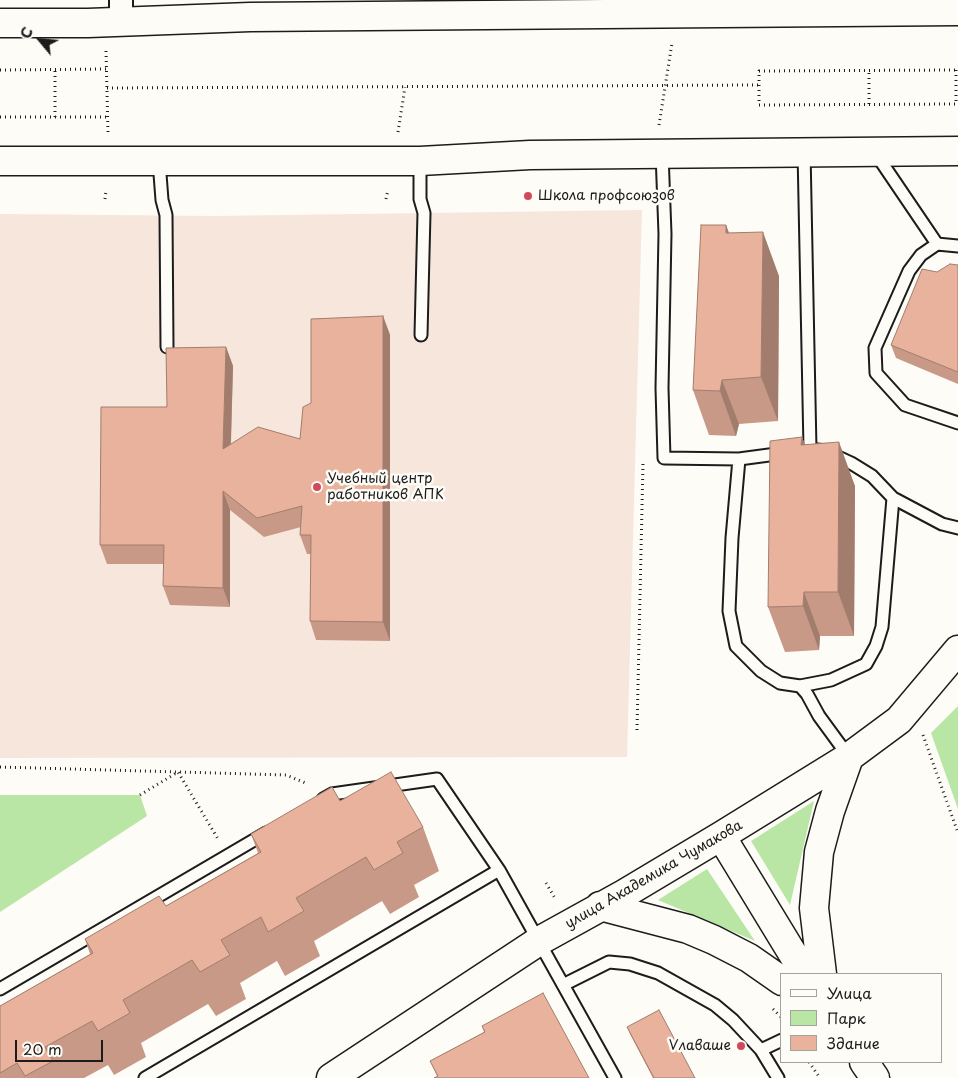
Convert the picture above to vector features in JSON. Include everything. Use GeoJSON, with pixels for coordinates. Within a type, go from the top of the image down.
{"type":"FeatureCollection","features":[{"type":"Feature","properties":{"kind":"street"},"geometry":{"type":"LineString","coordinates":[[0,23],[88,23],[116,14],[270,17],[958,11]]}},
{"type":"Feature","properties":{"kind":"street"},"geometry":{"type":"LineString","coordinates":[[0,161],[420,161],[530,155],[958,151]]}},
{"type":"Feature","properties":{"kind":"street","name":"улица Академика Чумакова"},"geometry":{"type":"LineString","coordinates":[[331,1078],[539,941],[721,836],[850,757],[899,720],[958,650]]}},
{"type":"Feature","properties":{"kind":"street"},"geometry":{"type":"LineString","coordinates":[[822,973],[814,908],[819,852],[830,811],[850,757]]}},
{"type":"Feature","properties":{"kind":"street"},"geometry":{"type":"LineString","coordinates":[[721,836],[804,973]]}},
{"type":"Feature","properties":{"kind":"street"},"geometry":{"type":"LineString","coordinates":[[600,906],[688,929],[749,958],[780,980]]}},
{"type":"Feature","properties":{"kind":"street"},"geometry":{"type":"LineString","coordinates":[[865,1063],[875,1078]]}},
{"type":"Feature","properties":{"kind":"lane"},"geometry":{"type":"LineString","coordinates":[[804,151],[810,449]]}},
{"type":"Feature","properties":{"kind":"lane"},"geometry":{"type":"LineString","coordinates":[[874,151],[937,244]]}},
{"type":"Feature","properties":{"kind":"lane"},"geometry":{"type":"LineString","coordinates":[[662,153],[665,234],[662,388],[664,458],[739,459],[810,449],[825,451],[851,463],[872,476],[893,498],[942,524],[958,528]]}},
{"type":"Feature","properties":{"kind":"lane"},"geometry":{"type":"LineString","coordinates":[[159,160],[162,200],[166,215],[167,347]]}},
{"type":"Feature","properties":{"kind":"lane"},"geometry":{"type":"LineString","coordinates":[[420,161],[420,199],[424,212],[421,335]]}},
{"type":"Feature","properties":{"kind":"lane"},"geometry":{"type":"LineString","coordinates":[[958,246],[937,244],[921,255],[909,271],[875,348],[876,373],[905,405],[958,423]]}},
{"type":"Feature","properties":{"kind":"lane"},"geometry":{"type":"LineString","coordinates":[[739,459],[732,538],[729,612],[736,646],[761,671],[780,683],[800,686],[831,680],[866,664],[876,646],[882,627],[893,498]]}},
{"type":"Feature","properties":{"kind":"lane"},"geometry":{"type":"LineString","coordinates":[[800,686],[807,694],[819,716],[850,757]]}},
{"type":"Feature","properties":{"kind":"lane"},"geometry":{"type":"LineString","coordinates":[[316,804],[332,794],[437,780],[500,870],[615,1078]]}},
{"type":"Feature","properties":{"kind":"lane"},"geometry":{"type":"LineString","coordinates":[[0,989],[276,827]]}},
{"type":"Feature","properties":{"kind":"lane"},"geometry":{"type":"LineString","coordinates":[[145,1078],[500,870]]}},
{"type":"Feature","properties":{"kind":"lane"},"geometry":{"type":"LineString","coordinates":[[563,985],[609,962],[630,964],[658,974],[715,1005],[733,1020],[761,1050],[778,1078]]}},
{"type":"Feature","properties":{"kind":"lane"},"geometry":{"type":"LineString","coordinates":[[761,1050],[780,1041]]}},
{"type":"Feature","properties":{"kind":"path"},"geometry":{"type":"LineString","coordinates":[[108,160],[107,69],[116,14]]}},
{"type":"Feature","properties":{"kind":"path"},"geometry":{"type":"LineString","coordinates":[[0,70],[107,69]]}},
{"type":"Feature","properties":{"kind":"path"},"geometry":{"type":"LineString","coordinates":[[55,70],[55,117]]}},
{"type":"Feature","properties":{"kind":"path"},"geometry":{"type":"LineString","coordinates":[[869,70],[869,104]]}},
{"type":"Feature","properties":{"kind":"path"},"geometry":{"type":"LineString","coordinates":[[869,70],[956,70],[957,85],[956,104],[759,105],[759,85],[759,71],[869,70]]}},
{"type":"Feature","properties":{"kind":"path"},"geometry":{"type":"LineString","coordinates":[[107,88],[759,85]]}},
{"type":"Feature","properties":{"kind":"path"},"geometry":{"type":"LineString","coordinates":[[0,117],[108,117]]}},
{"type":"Feature","properties":{"kind":"path"},"geometry":{"type":"LineString","coordinates":[[921,730],[958,833]]}},
{"type":"Feature","properties":{"kind":"path"},"geometry":{"type":"LineString","coordinates":[[0,767],[286,775],[332,794]]}},
{"type":"Feature","properties":{"kind":"path"},"geometry":{"type":"LineString","coordinates":[[140,794],[178,772]]}},
{"type":"Feature","properties":{"kind":"path"},"geometry":{"type":"LineString","coordinates":[[178,772],[227,855]]}},
{"type":"Feature","properties":{"kind":"path"},"geometry":{"type":"LineString","coordinates":[[811,1063],[820,1078]]}},
{"type":"Feature","properties":{"kind":"shaded area","name":"Учебный центр работников АПК"},"geometry":{"type":"Polygon","coordinates":[[[642,210],[627,757],[0,758],[0,214],[215,216],[642,210]]]}},
{"type":"Feature","properties":{"kind":"green space"},"geometry":{"type":"Polygon","coordinates":[[[958,706],[958,809],[931,733],[958,706]]]}},
{"type":"Feature","properties":{"kind":"green space"},"geometry":{"type":"Polygon","coordinates":[[[0,795],[140,795],[147,816],[0,912],[0,795]]]}},
{"type":"Feature","properties":{"kind":"green space"},"geometry":{"type":"Polygon","coordinates":[[[814,801],[790,905],[751,841],[814,801]]]}},
{"type":"Feature","properties":{"kind":"green space"},"geometry":{"type":"Polygon","coordinates":[[[707,869],[755,941],[658,900],[707,869]]]}},
{"type":"Feature","properties":{"kind":"building"},"geometry":{"type":"Polygon","coordinates":[[[701,225],[726,225],[726,233],[763,232],[761,377],[722,380],[720,391],[693,390],[701,225]]]}},
{"type":"Feature","properties":{"kind":"building"},"geometry":{"type":"Polygon","coordinates":[[[950,264],[958,265],[958,372],[891,345],[922,269],[937,272],[950,264]]]}},
{"type":"Feature","properties":{"kind":"building"},"geometry":{"type":"Polygon","coordinates":[[[383,316],[383,622],[310,621],[311,535],[300,535],[302,506],[257,518],[223,491],[223,588],[163,586],[164,545],[100,545],[101,407],[167,407],[166,348],[226,347],[223,449],[258,427],[300,439],[303,407],[311,403],[311,319],[383,316]]]}},
{"type":"Feature","properties":{"kind":"building"},"geometry":{"type":"Polygon","coordinates":[[[802,437],[801,445],[839,442],[838,592],[804,592],[803,606],[768,607],[770,441],[802,437]]]}},
{"type":"Feature","properties":{"kind":"building"},"geometry":{"type":"Polygon","coordinates":[[[391,772],[423,827],[397,842],[403,853],[374,870],[366,857],[296,898],[304,911],[268,932],[261,917],[221,940],[230,955],[200,972],[192,960],[123,1000],[130,1013],[98,1031],[92,1021],[45,1047],[53,1061],[25,1076],[17,1063],[0,1073],[0,1006],[93,953],[85,939],[159,896],[166,906],[261,852],[251,834],[332,787],[340,801],[391,772]]]}},
{"type":"Feature","properties":{"kind":"building"},"geometry":{"type":"Polygon","coordinates":[[[543,993],[589,1078],[434,1078],[438,1076],[430,1061],[485,1032],[482,1026],[543,993]]]}},
{"type":"Feature","properties":{"kind":"building"},"geometry":{"type":"Polygon","coordinates":[[[659,1010],[695,1078],[654,1078],[627,1027],[659,1010]]]}},
{"type":"Feature","properties":{"kind":"place","name":"Школа профсоюзов"},"geometry":{"type":"Point","coordinates":[528,196]}},
{"type":"Feature","properties":{"kind":"place","name":"Учебный центр работников АПК"},"geometry":{"type":"Point","coordinates":[317,487]}},
{"type":"Feature","properties":{"kind":"place","name":"Vлаваше"},"geometry":{"type":"Point","coordinates":[741,1046]}}]}
